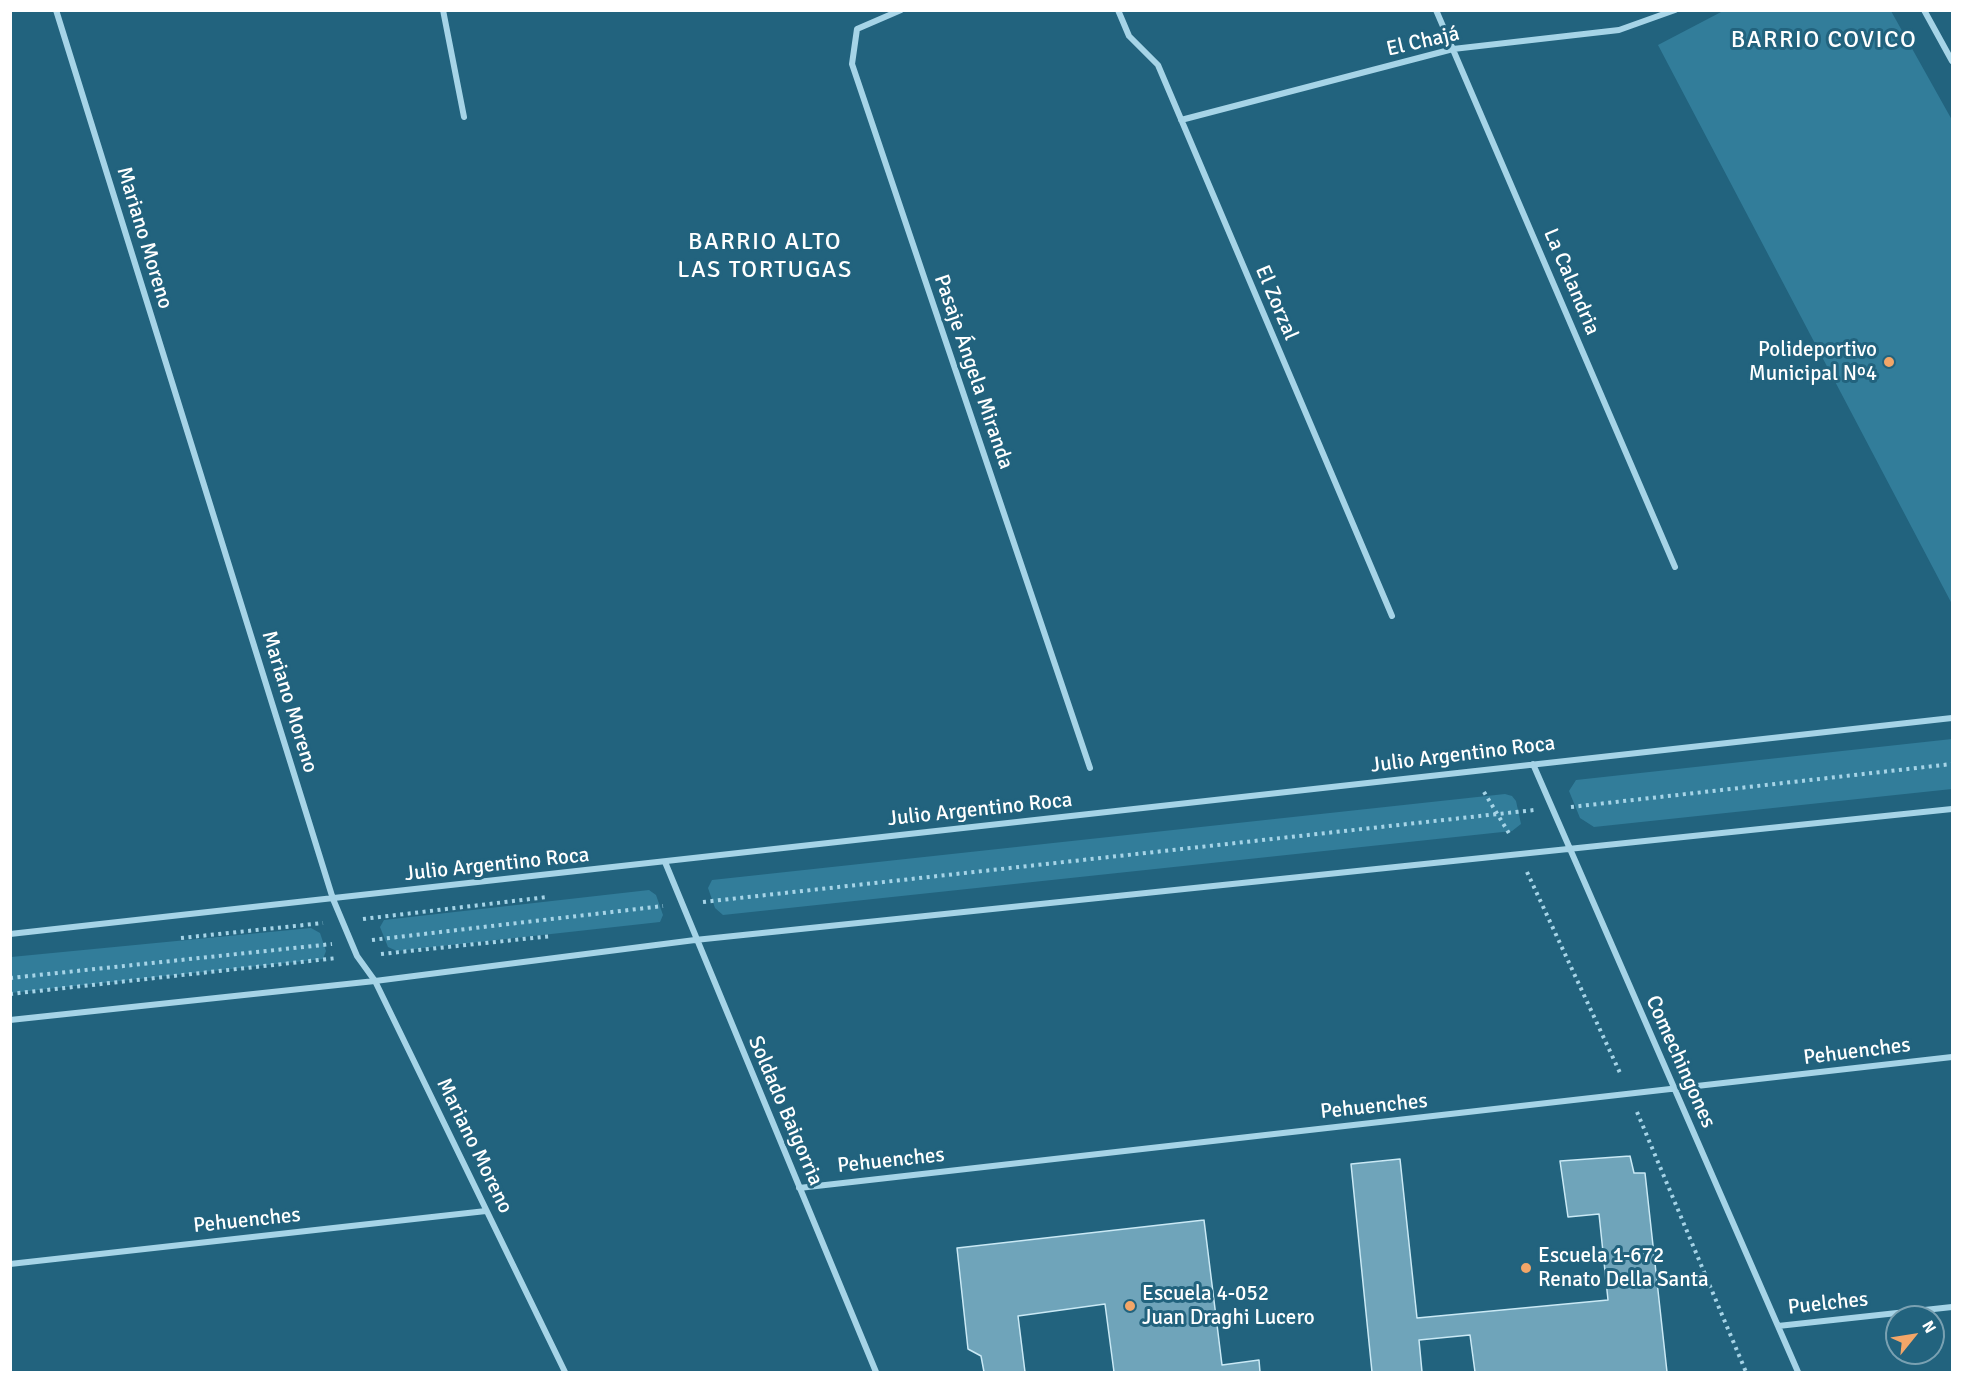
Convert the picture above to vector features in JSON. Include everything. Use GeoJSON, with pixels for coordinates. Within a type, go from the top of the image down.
{"type":"FeatureCollection","features":[{"type":"Feature","properties":{"kind":"street","name":"Mariano Moreno"},"geometry":{"type":"LineString","coordinates":[[56,10],[333,899],[357,956],[375,981],[565,1372]]}},
{"type":"Feature","properties":{"kind":"street"},"geometry":{"type":"LineString","coordinates":[[443,10],[464,117]]}},
{"type":"Feature","properties":{"kind":"street","name":"Pasaje Ángela Miranda"},"geometry":{"type":"LineString","coordinates":[[901,10],[857,29],[852,64],[1090,768]]}},
{"type":"Feature","properties":{"kind":"street","name":"El Zorzal"},"geometry":{"type":"LineString","coordinates":[[1118,10],[1129,36],[1158,65],[1392,616]]}},
{"type":"Feature","properties":{"kind":"street","name":"La Calandria"},"geometry":{"type":"LineString","coordinates":[[1436,10],[1675,567]]}},
{"type":"Feature","properties":{"kind":"street","name":"El Chajá"},"geometry":{"type":"LineString","coordinates":[[1181,120],[1453,50],[1619,30],[1675,10]]}},
{"type":"Feature","properties":{"kind":"street"},"geometry":{"type":"LineString","coordinates":[[1924,10],[1953,61]]}},
{"type":"Feature","properties":{"kind":"street","name":"Julio Argentino Roca"},"geometry":{"type":"LineString","coordinates":[[10,934],[1953,718]]}},
{"type":"Feature","properties":{"kind":"street","name":"Comechingones"},"geometry":{"type":"LineString","coordinates":[[1533,764],[1568,850],[1798,1372]]}},
{"type":"Feature","properties":{"kind":"street"},"geometry":{"type":"LineString","coordinates":[[10,1020],[375,981],[695,940],[1953,809]]}},
{"type":"Feature","properties":{"kind":"street","name":"Soldado Baigorria"},"geometry":{"type":"LineString","coordinates":[[665,862],[695,940],[876,1372]]}},
{"type":"Feature","properties":{"kind":"street","name":"Pehuenches"},"geometry":{"type":"LineString","coordinates":[[799,1188],[1675,1091],[1953,1057]]}},
{"type":"Feature","properties":{"kind":"street","name":"Pehuenches"},"geometry":{"type":"LineString","coordinates":[[10,1264],[486,1211]]}},
{"type":"Feature","properties":{"kind":"street","name":"Puelches"},"geometry":{"type":"LineString","coordinates":[[1778,1326],[1953,1306]]}},
{"type":"Feature","properties":{"kind":"path"},"geometry":{"type":"LineString","coordinates":[[10,978],[1953,764]]}},
{"type":"Feature","properties":{"kind":"shaded area","name":"Polideportivo Municipal Nº4"},"geometry":{"type":"Polygon","coordinates":[[[1723,11],[1891,11],[1952,120],[1952,604],[1658,45],[1723,11]]]}},
{"type":"Feature","properties":{"kind":"shaded area"},"geometry":{"type":"Polygon","coordinates":[[[1952,739],[1952,789],[1594,827],[1580,818],[1569,791],[1576,780],[1952,739]]]}},
{"type":"Feature","properties":{"kind":"shaded area"},"geometry":{"type":"Polygon","coordinates":[[[1505,794],[1512,796],[1516,801],[1521,824],[1512,831],[723,915],[715,908],[708,888],[712,880],[1505,794]]]}},
{"type":"Feature","properties":{"kind":"shaded area"},"geometry":{"type":"Polygon","coordinates":[[[649,890],[656,895],[663,915],[660,922],[397,951],[388,947],[380,927],[384,920],[649,890]]]}},
{"type":"Feature","properties":{"kind":"shaded area"},"geometry":{"type":"Polygon","coordinates":[[[311,928],[320,933],[326,951],[323,959],[11,993],[11,957],[311,928]]]}},
{"type":"Feature","properties":{"kind":"building"},"geometry":{"type":"Polygon","coordinates":[[[1630,1156],[1634,1173],[1645,1173],[1667,1372],[1475,1372],[1470,1335],[1419,1340],[1422,1372],[1372,1372],[1351,1164],[1400,1159],[1417,1318],[1608,1300],[1599,1214],[1568,1217],[1560,1161],[1630,1156]]]}},
{"type":"Feature","properties":{"kind":"building"},"geometry":{"type":"Polygon","coordinates":[[[1204,1220],[1222,1365],[1259,1360],[1260,1372],[1114,1372],[1105,1304],[1018,1316],[1025,1372],[984,1372],[981,1356],[968,1349],[957,1248],[1204,1220]]]}},
{"type":"Feature","properties":{"kind":"place","name":"Polideportivo Municipal Nº4"},"geometry":{"type":"Point","coordinates":[1889,362]}},
{"type":"Feature","properties":{"kind":"place","name":"Escuela 1-672 Renato Della Santa"},"geometry":{"type":"Point","coordinates":[1526,1268]}},
{"type":"Feature","properties":{"kind":"place","name":"Escuela 4-052 Juan Draghi Lucero"},"geometry":{"type":"Point","coordinates":[1130,1306]}},
{"type":"Feature","properties":{"kind":"district","name":"BARRIO COVICO"},"geometry":{"type":"Point","coordinates":[1824,41]}},
{"type":"Feature","properties":{"kind":"district","name":"BARRIO ALTO LAS TORTUGAS"},"geometry":{"type":"Point","coordinates":[765,257]}}]}
